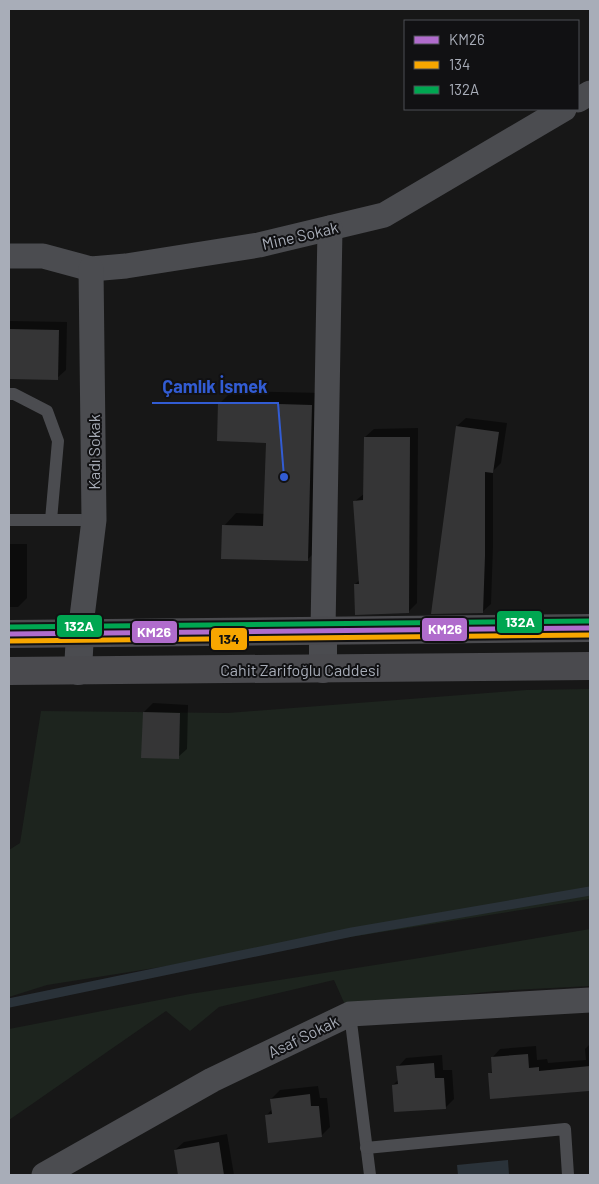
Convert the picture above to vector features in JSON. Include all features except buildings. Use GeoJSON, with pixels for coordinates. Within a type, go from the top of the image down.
{"type":"FeatureCollection","features":[{"type":"Feature","properties":{"kind":"main road"},"geometry":{"type":"LineString","coordinates":[[9,634],[590,628]]}},
{"type":"Feature","properties":{"kind":"main road","name":"Cahit Zarifoğlu Caddesi"},"geometry":{"type":"LineString","coordinates":[[9,671],[590,666]]}},
{"type":"Feature","properties":{"kind":"street"},"geometry":{"type":"LineString","coordinates":[[579,99],[590,93]]}},
{"type":"Feature","properties":{"kind":"street","name":"Mine Sokak"},"geometry":{"type":"LineString","coordinates":[[9,256],[43,256],[91,269],[126,266],[259,244],[384,215],[562,110]]}},
{"type":"Feature","properties":{"kind":"street"},"geometry":{"type":"LineString","coordinates":[[323,669],[330,228]]}},
{"type":"Feature","properties":{"kind":"street","name":"Kadı Sokak"},"geometry":{"type":"LineString","coordinates":[[80,633],[94,520],[91,269]]}},
{"type":"Feature","properties":{"kind":"street"},"geometry":{"type":"LineString","coordinates":[[78,671],[80,633]]}},
{"type":"Feature","properties":{"kind":"street","name":"Asaf Sokak"},"geometry":{"type":"LineString","coordinates":[[44,1175],[212,1080],[350,1014],[590,1000]]}},
{"type":"Feature","properties":{"kind":"lane"},"geometry":{"type":"LineString","coordinates":[[9,394],[14,394],[47,411],[58,441],[51,520]]}},
{"type":"Feature","properties":{"kind":"lane"},"geometry":{"type":"LineString","coordinates":[[9,520],[94,520]]}},
{"type":"Feature","properties":{"kind":"lane"},"geometry":{"type":"LineString","coordinates":[[350,1014],[370,1175]]}},
{"type":"Feature","properties":{"kind":"lane"},"geometry":{"type":"LineString","coordinates":[[366,1148],[565,1129],[568,1175]]}},
{"type":"Feature","properties":{"kind":"shaded area"},"geometry":{"type":"Polygon","coordinates":[[[590,689],[590,899],[47,985],[9,997],[9,850],[20,843],[41,711],[228,713],[526,690],[590,689]]]}},
{"type":"Feature","properties":{"kind":"shaded area"},"geometry":{"type":"Polygon","coordinates":[[[590,929],[590,986],[496,991],[346,1007],[334,980],[219,1007],[190,1031],[166,1011],[9,1120],[9,1029],[190,994],[590,929]]]}},
{"type":"Feature","properties":{"kind":"shaded area"},"geometry":{"type":"Polygon","coordinates":[[[508,1160],[509,1175],[458,1175],[457,1165],[508,1160]]]}},
{"type":"Feature","properties":{"kind":"waterway"},"geometry":{"type":"LineString","coordinates":[[9,1003],[352,932],[590,891]]}},
{"type":"Feature","properties":{"kind":"transit line","name":"132A"},"geometry":{"type":"LineString","coordinates":[[9,627],[590,621]]}},
{"type":"Feature","properties":{"kind":"transit line","name":"KM26"},"geometry":{"type":"LineString","coordinates":[[9,634],[590,628]]}},
{"type":"Feature","properties":{"kind":"transit line","name":"134"},"geometry":{"type":"LineString","coordinates":[[9,641],[590,635]]}},
{"type":"Feature","properties":{"kind":"place","name":"Çamlık İsmek"},"geometry":{"type":"Point","coordinates":[284,477]}}]}
